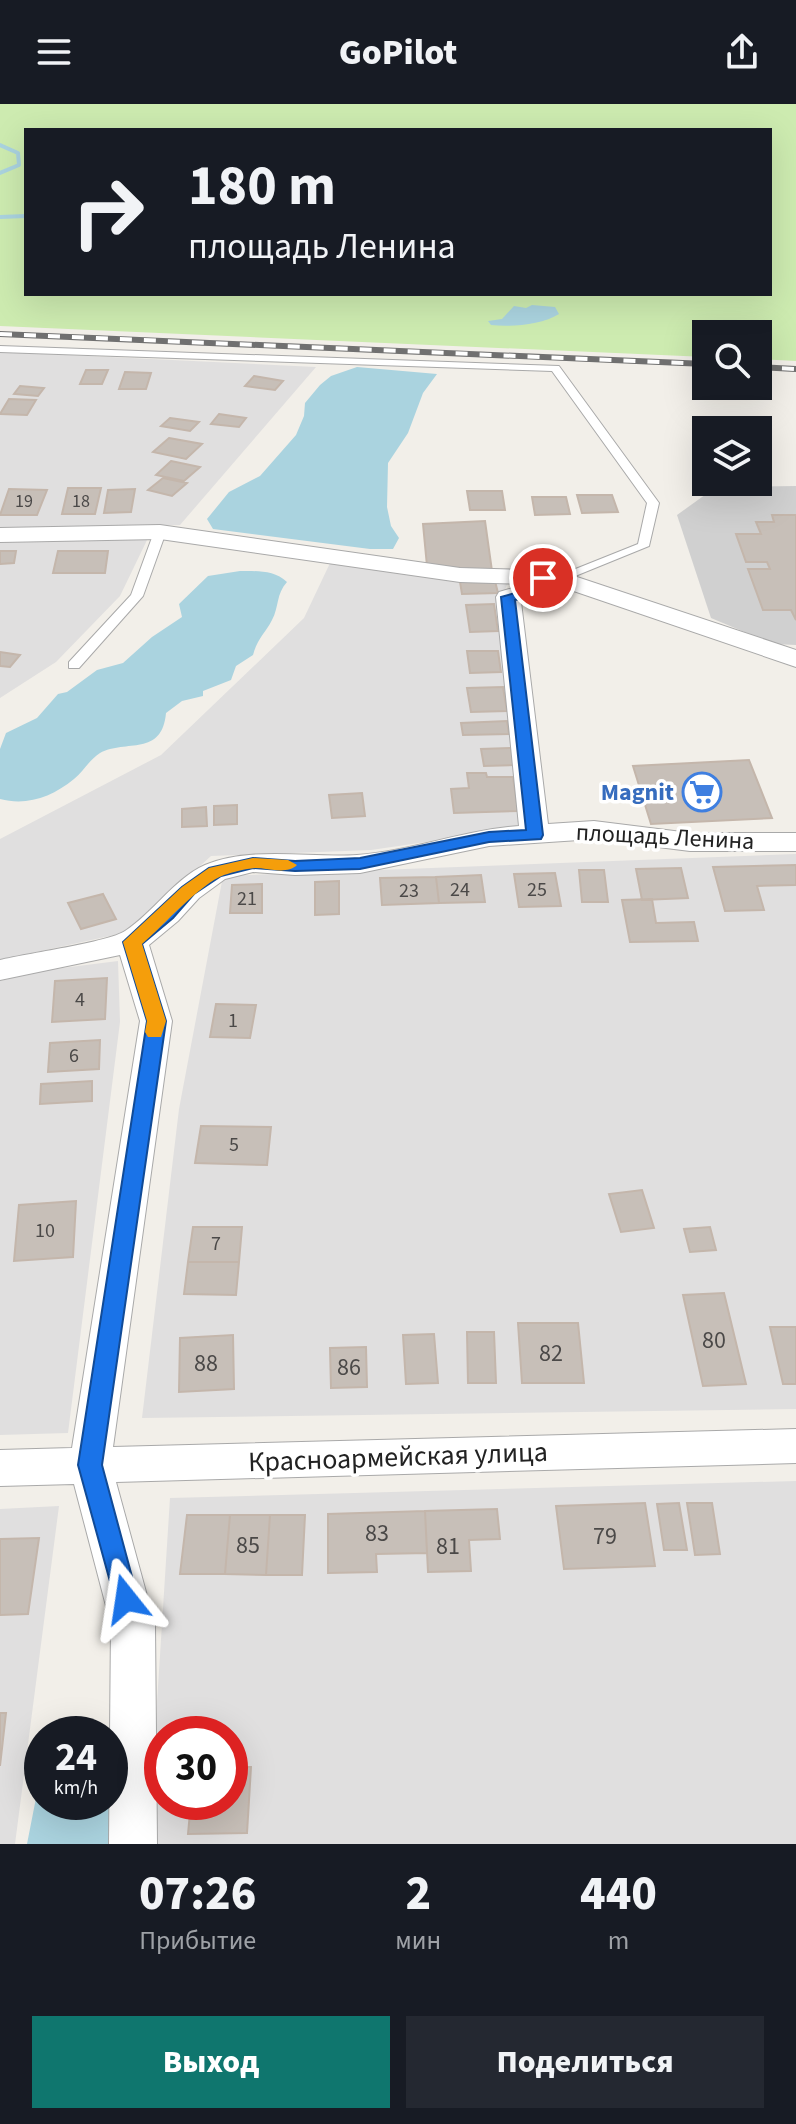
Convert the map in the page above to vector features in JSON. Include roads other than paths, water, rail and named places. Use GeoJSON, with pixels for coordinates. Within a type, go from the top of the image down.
{"type":"FeatureCollection","features":[{"type":"Feature","properties":{"kind":"street"},"geometry":{"type":"LineString","coordinates":[[0,535],[160,532],[460,575],[551,578],[796,659]]}},
{"type":"Feature","properties":{"kind":"street"},"geometry":{"type":"LineString","coordinates":[[535,835],[508,597],[534,593],[551,578]]}},
{"type":"Feature","properties":{"kind":"street","name":"площадь Ленина"},"geometry":{"type":"LineString","coordinates":[[132,942],[167,914],[188,891],[215,872],[253,863],[295,866],[360,864],[489,837],[594,830],[690,842],[796,842]]}},
{"type":"Feature","properties":{"kind":"street"},"geometry":{"type":"LineString","coordinates":[[0,970],[132,942],[156,1021],[90,1465],[133,1625],[133,1844]]}},
{"type":"Feature","properties":{"kind":"street","name":"Красноармейская улица"},"geometry":{"type":"LineString","coordinates":[[0,1468],[796,1446]]}},
{"type":"Feature","properties":{"kind":"lane"},"geometry":{"type":"LineString","coordinates":[[0,349],[555,368],[653,503],[643,546],[551,578]]}},
{"type":"Feature","properties":{"kind":"lane"},"geometry":{"type":"LineString","coordinates":[[74,665],[137,596],[160,532]]}},
{"type":"Feature","properties":{"kind":"water"},"geometry":{"type":"Polygon","coordinates":[[[532,305],[555,307],[559,314],[544,321],[517,325],[491,325],[488,321],[502,319],[514,306],[526,308],[532,305]]]}},
{"type":"Feature","properties":{"kind":"water"},"geometry":{"type":"Polygon","coordinates":[[[357,367],[437,374],[423,393],[408,433],[388,463],[387,507],[391,526],[399,538],[393,549],[370,549],[213,529],[207,519],[229,492],[260,476],[296,435],[304,416],[305,403],[320,385],[331,376],[357,367]]]}},
{"type":"Feature","properties":{"kind":"water"},"geometry":{"type":"Polygon","coordinates":[[[240,571],[271,573],[287,582],[272,620],[253,655],[236,666],[231,680],[203,691],[203,696],[182,701],[166,713],[158,736],[150,741],[100,753],[57,791],[29,800],[0,799],[0,749],[6,733],[37,718],[58,694],[67,692],[97,670],[123,663],[152,637],[182,617],[179,604],[208,576],[240,571]]]}},
{"type":"Feature","properties":{"kind":"water"},"geometry":{"type":"Polygon","coordinates":[[[32,1820],[110,1820],[110,1844],[27,1844],[32,1820]]]}},
{"type":"Feature","properties":{"kind":"waterway"},"geometry":{"type":"LineString","coordinates":[[0,145],[18,153],[19,165],[0,173]]}},
{"type":"Feature","properties":{"kind":"waterway"},"geometry":{"type":"LineString","coordinates":[[0,217],[24,216]]}},
{"type":"Feature","properties":{"kind":"railway"},"geometry":{"type":"LineString","coordinates":[[0,334],[692,363]]}},
{"type":"Feature","properties":{"kind":"railway"},"geometry":{"type":"LineString","coordinates":[[772,368],[796,369]]}},
{"type":"Feature","properties":{"kind":"place","name":"Magnit"},"geometry":{"type":"Point","coordinates":[702,792]}}]}
